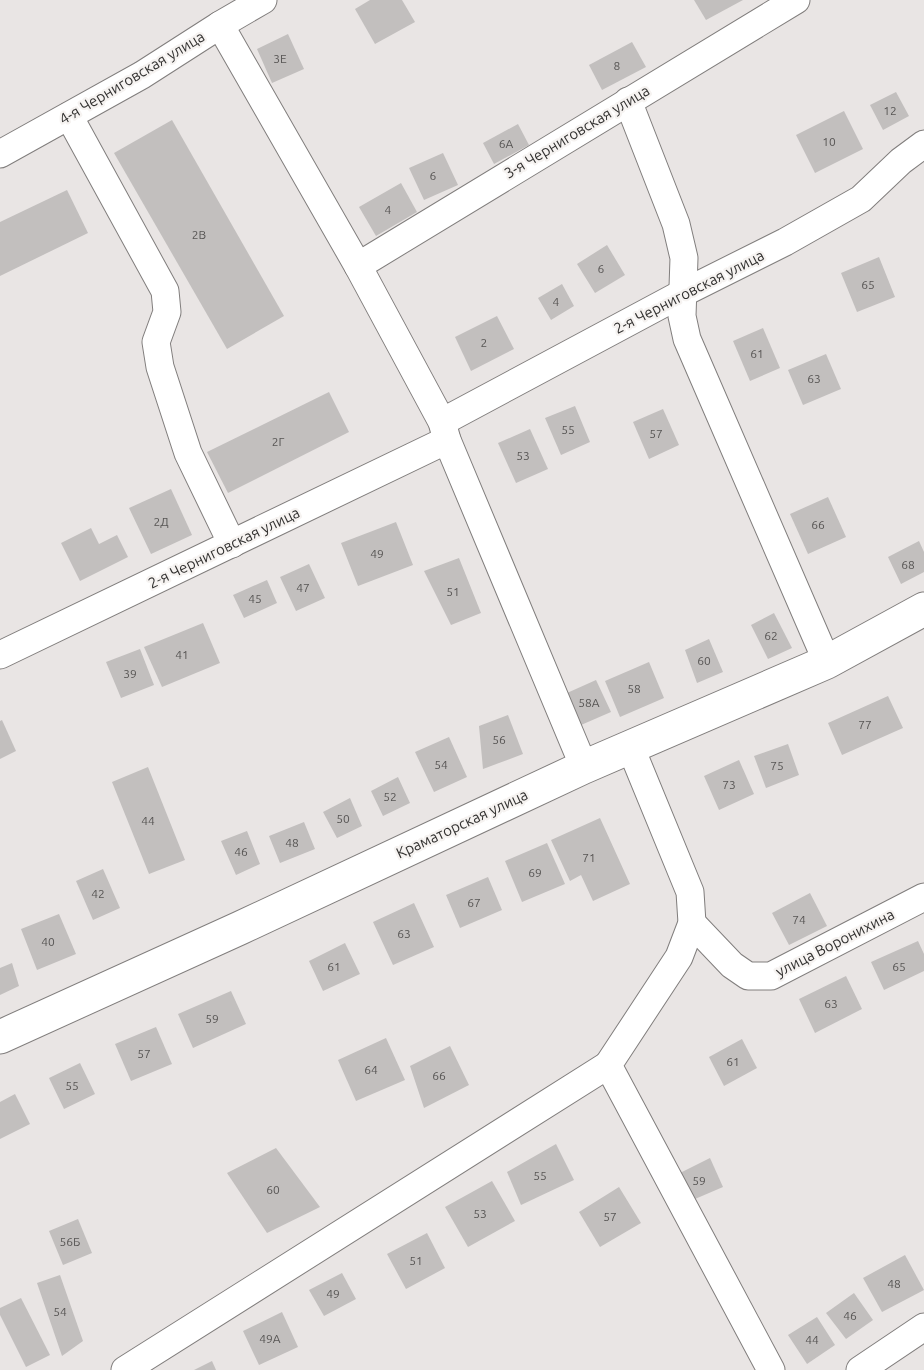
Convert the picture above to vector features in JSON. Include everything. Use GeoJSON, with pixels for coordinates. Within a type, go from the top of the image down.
{"type":"FeatureCollection","features":[{"type":"Feature","properties":{"kind":"main road","name":"Краматорская улица"},"geometry":{"type":"LineString","coordinates":[[0,1037],[630,746],[827,662],[924,609]]}},
{"type":"Feature","properties":{"kind":"street","name":"4-я Черниговская улица"},"geometry":{"type":"LineString","coordinates":[[0,153],[142,75],[263,0]]}},
{"type":"Feature","properties":{"kind":"street","name":"3-я Черниговская улица"},"geometry":{"type":"LineString","coordinates":[[358,266],[796,0]]}},
{"type":"Feature","properties":{"kind":"street"},"geometry":{"type":"LineString","coordinates":[[220,25],[358,266],[445,431],[584,767]]}},
{"type":"Feature","properties":{"kind":"street"},"geometry":{"type":"LineString","coordinates":[[628,101],[676,224],[684,258],[682,316],[687,339],[827,662]]}},
{"type":"Feature","properties":{"kind":"street"},"geometry":{"type":"LineString","coordinates":[[69,116],[165,291],[167,312],[156,342],[160,367],[188,453],[232,544]]}},
{"type":"Feature","properties":{"kind":"street","name":"2-я Черниговская улица"},"geometry":{"type":"LineString","coordinates":[[0,655],[232,544],[445,431],[683,293],[785,242],[861,199],[901,161],[924,144]]}},
{"type":"Feature","properties":{"kind":"street"},"geometry":{"type":"LineString","coordinates":[[125,1370],[608,1065],[679,957],[692,924],[690,892],[630,746]]}},
{"type":"Feature","properties":{"kind":"street","name":"улица Воронихина"},"geometry":{"type":"LineString","coordinates":[[692,924],[732,965],[748,976],[771,976],[924,897]]}},
{"type":"Feature","properties":{"kind":"street"},"geometry":{"type":"LineString","coordinates":[[608,1065],[771,1370]]}},
{"type":"Feature","properties":{"kind":"street"},"geometry":{"type":"LineString","coordinates":[[860,1370],[924,1327]]}},
{"type":"Feature","properties":{"kind":"building"},"geometry":{"type":"Polygon","coordinates":[[[370,0],[402,0],[415,22],[375,44],[355,9],[370,0]]]}},
{"type":"Feature","properties":{"kind":"building"},"geometry":{"type":"Polygon","coordinates":[[[694,0],[743,0],[706,20],[694,0]]]}},
{"type":"Feature","properties":{"kind":"building"},"geometry":{"type":"Polygon","coordinates":[[[288,34],[304,69],[272,83],[257,49],[288,34]]]}},
{"type":"Feature","properties":{"kind":"building"},"geometry":{"type":"Polygon","coordinates":[[[632,42],[646,67],[602,90],[589,65],[632,42]]]}},
{"type":"Feature","properties":{"kind":"building"},"geometry":{"type":"Polygon","coordinates":[[[896,92],[909,116],[883,130],[870,105],[896,92]]]}},
{"type":"Feature","properties":{"kind":"building"},"geometry":{"type":"Polygon","coordinates":[[[844,111],[863,149],[815,173],[796,135],[844,111]]]}},
{"type":"Feature","properties":{"kind":"building"},"geometry":{"type":"Polygon","coordinates":[[[172,120],[284,316],[227,349],[114,153],[172,120]]]}},
{"type":"Feature","properties":{"kind":"building"},"geometry":{"type":"Polygon","coordinates":[[[518,124],[529,145],[494,164],[483,143],[518,124]]]}},
{"type":"Feature","properties":{"kind":"building"},"geometry":{"type":"Polygon","coordinates":[[[443,153],[458,185],[424,200],[409,168],[443,153]]]}},
{"type":"Feature","properties":{"kind":"building"},"geometry":{"type":"Polygon","coordinates":[[[401,183],[417,212],[376,236],[359,207],[401,183]]]}},
{"type":"Feature","properties":{"kind":"building"},"geometry":{"type":"Polygon","coordinates":[[[67,190],[88,233],[0,276],[0,222],[67,190]]]}},
{"type":"Feature","properties":{"kind":"building"},"geometry":{"type":"Polygon","coordinates":[[[607,245],[625,275],[595,293],[577,264],[607,245]]]}},
{"type":"Feature","properties":{"kind":"building"},"geometry":{"type":"Polygon","coordinates":[[[879,257],[895,297],[857,312],[841,273],[879,257]]]}},
{"type":"Feature","properties":{"kind":"building"},"geometry":{"type":"Polygon","coordinates":[[[562,284],[574,306],[551,320],[538,298],[562,284]]]}},
{"type":"Feature","properties":{"kind":"building"},"geometry":{"type":"Polygon","coordinates":[[[497,316],[514,349],[471,371],[455,337],[497,316]]]}},
{"type":"Feature","properties":{"kind":"building"},"geometry":{"type":"Polygon","coordinates":[[[763,328],[780,368],[750,381],[733,341],[763,328]]]}},
{"type":"Feature","properties":{"kind":"building"},"geometry":{"type":"Polygon","coordinates":[[[826,354],[841,389],[803,405],[788,370],[826,354]]]}},
{"type":"Feature","properties":{"kind":"building"},"geometry":{"type":"Polygon","coordinates":[[[329,392],[349,432],[228,493],[207,452],[329,392]]]}},
{"type":"Feature","properties":{"kind":"building"},"geometry":{"type":"Polygon","coordinates":[[[575,406],[590,442],[561,455],[545,418],[575,406]]]}},
{"type":"Feature","properties":{"kind":"building"},"geometry":{"type":"Polygon","coordinates":[[[663,409],[679,445],[649,459],[633,422],[663,409]]]}},
{"type":"Feature","properties":{"kind":"building"},"geometry":{"type":"Polygon","coordinates":[[[530,429],[548,469],[516,483],[498,443],[530,429]]]}},
{"type":"Feature","properties":{"kind":"building"},"geometry":{"type":"Polygon","coordinates":[[[171,489],[192,535],[151,554],[129,508],[171,489]]]}},
{"type":"Feature","properties":{"kind":"building"},"geometry":{"type":"Polygon","coordinates":[[[828,497],[846,537],[808,554],[790,514],[828,497]]]}},
{"type":"Feature","properties":{"kind":"building"},"geometry":{"type":"Polygon","coordinates":[[[396,522],[413,565],[358,586],[341,543],[396,522]]]}},
{"type":"Feature","properties":{"kind":"building"},"geometry":{"type":"Polygon","coordinates":[[[91,528],[99,544],[117,535],[128,557],[80,581],[61,543],[91,528]]]}},
{"type":"Feature","properties":{"kind":"building"},"geometry":{"type":"Polygon","coordinates":[[[919,541],[924,552],[924,572],[901,584],[888,557],[919,541]]]}},
{"type":"Feature","properties":{"kind":"building"},"geometry":{"type":"Polygon","coordinates":[[[459,558],[481,613],[451,625],[424,571],[459,558]]]}},
{"type":"Feature","properties":{"kind":"building"},"geometry":{"type":"Polygon","coordinates":[[[309,564],[325,598],[296,611],[280,577],[309,564]]]}},
{"type":"Feature","properties":{"kind":"building"},"geometry":{"type":"Polygon","coordinates":[[[267,580],[277,603],[244,618],[233,595],[267,580]]]}},
{"type":"Feature","properties":{"kind":"building"},"geometry":{"type":"Polygon","coordinates":[[[774,613],[792,648],[768,659],[751,625],[774,613]]]}},
{"type":"Feature","properties":{"kind":"building"},"geometry":{"type":"Polygon","coordinates":[[[203,623],[220,663],[162,687],[144,647],[203,623]]]}},
{"type":"Feature","properties":{"kind":"building"},"geometry":{"type":"Polygon","coordinates":[[[709,639],[723,672],[697,683],[685,650],[709,639]]]}},
{"type":"Feature","properties":{"kind":"building"},"geometry":{"type":"Polygon","coordinates":[[[140,649],[154,685],[121,698],[106,662],[140,649]]]}},
{"type":"Feature","properties":{"kind":"building"},"geometry":{"type":"Polygon","coordinates":[[[649,662],[664,698],[620,717],[605,681],[649,662]]]}},
{"type":"Feature","properties":{"kind":"building"},"geometry":{"type":"Polygon","coordinates":[[[596,680],[611,712],[581,725],[567,693],[596,680]]]}},
{"type":"Feature","properties":{"kind":"building"},"geometry":{"type":"Polygon","coordinates":[[[888,696],[903,728],[842,755],[828,723],[888,696]]]}},
{"type":"Feature","properties":{"kind":"building"},"geometry":{"type":"Polygon","coordinates":[[[508,715],[523,754],[483,769],[479,726],[508,715]]]}},
{"type":"Feature","properties":{"kind":"building"},"geometry":{"type":"Polygon","coordinates":[[[2,720],[16,751],[0,759],[0,721],[2,720]]]}},
{"type":"Feature","properties":{"kind":"building"},"geometry":{"type":"Polygon","coordinates":[[[449,737],[467,777],[434,792],[415,752],[449,737]]]}},
{"type":"Feature","properties":{"kind":"building"},"geometry":{"type":"Polygon","coordinates":[[[788,744],[799,775],[766,788],[754,756],[788,744]]]}},
{"type":"Feature","properties":{"kind":"building"},"geometry":{"type":"Polygon","coordinates":[[[739,760],[754,794],[719,810],[704,776],[739,760]]]}},
{"type":"Feature","properties":{"kind":"building"},"geometry":{"type":"Polygon","coordinates":[[[148,767],[185,860],[149,874],[112,782],[148,767]]]}},
{"type":"Feature","properties":{"kind":"building"},"geometry":{"type":"Polygon","coordinates":[[[398,777],[410,803],[383,816],[371,791],[398,777]]]}},
{"type":"Feature","properties":{"kind":"building"},"geometry":{"type":"Polygon","coordinates":[[[350,798],[362,826],[337,838],[323,812],[350,798]]]}},
{"type":"Feature","properties":{"kind":"building"},"geometry":{"type":"Polygon","coordinates":[[[600,818],[630,884],[593,901],[581,875],[570,881],[551,840],[600,818]]]}},
{"type":"Feature","properties":{"kind":"building"},"geometry":{"type":"Polygon","coordinates":[[[304,822],[315,849],[280,863],[269,836],[304,822]]]}},
{"type":"Feature","properties":{"kind":"building"},"geometry":{"type":"Polygon","coordinates":[[[247,831],[260,864],[236,875],[221,841],[247,831]]]}},
{"type":"Feature","properties":{"kind":"building"},"geometry":{"type":"Polygon","coordinates":[[[547,843],[565,884],[522,902],[505,861],[547,843]]]}},
{"type":"Feature","properties":{"kind":"building"},"geometry":{"type":"Polygon","coordinates":[[[103,869],[120,908],[93,920],[76,881],[103,869]]]}},
{"type":"Feature","properties":{"kind":"building"},"geometry":{"type":"Polygon","coordinates":[[[488,877],[502,910],[460,928],[446,895],[488,877]]]}},
{"type":"Feature","properties":{"kind":"building"},"geometry":{"type":"Polygon","coordinates":[[[810,893],[827,926],[789,945],[772,913],[810,893]]]}},
{"type":"Feature","properties":{"kind":"building"},"geometry":{"type":"Polygon","coordinates":[[[414,903],[434,947],[393,965],[373,922],[414,903]]]}},
{"type":"Feature","properties":{"kind":"building"},"geometry":{"type":"Polygon","coordinates":[[[59,914],[76,954],[37,970],[21,929],[59,914]]]}},
{"type":"Feature","properties":{"kind":"building"},"geometry":{"type":"Polygon","coordinates":[[[918,941],[924,954],[924,971],[884,990],[871,962],[918,941]]]}},
{"type":"Feature","properties":{"kind":"building"},"geometry":{"type":"Polygon","coordinates":[[[345,943],[360,974],[323,991],[309,961],[345,943]]]}},
{"type":"Feature","properties":{"kind":"building"},"geometry":{"type":"Polygon","coordinates":[[[12,963],[19,986],[0,995],[0,968],[12,963]]]}},
{"type":"Feature","properties":{"kind":"building"},"geometry":{"type":"Polygon","coordinates":[[[846,976],[862,1009],[815,1033],[799,999],[846,976]]]}},
{"type":"Feature","properties":{"kind":"building"},"geometry":{"type":"Polygon","coordinates":[[[231,991],[246,1024],[193,1048],[178,1014],[231,991]]]}},
{"type":"Feature","properties":{"kind":"building"},"geometry":{"type":"Polygon","coordinates":[[[156,1027],[172,1064],[131,1081],[115,1044],[156,1027]]]}},
{"type":"Feature","properties":{"kind":"building"},"geometry":{"type":"Polygon","coordinates":[[[386,1038],[405,1080],[356,1101],[338,1060],[386,1038]]]}},
{"type":"Feature","properties":{"kind":"building"},"geometry":{"type":"Polygon","coordinates":[[[742,1039],[757,1068],[724,1086],[709,1057],[742,1039]]]}},
{"type":"Feature","properties":{"kind":"building"},"geometry":{"type":"Polygon","coordinates":[[[450,1046],[469,1085],[424,1108],[410,1066],[450,1046]]]}},
{"type":"Feature","properties":{"kind":"building"},"geometry":{"type":"Polygon","coordinates":[[[80,1063],[95,1094],[64,1109],[49,1078],[80,1063]]]}},
{"type":"Feature","properties":{"kind":"building"},"geometry":{"type":"Polygon","coordinates":[[[15,1094],[30,1124],[0,1139],[0,1102],[15,1094]]]}},
{"type":"Feature","properties":{"kind":"building"},"geometry":{"type":"Polygon","coordinates":[[[556,1144],[574,1180],[521,1205],[507,1172],[556,1144]]]}},
{"type":"Feature","properties":{"kind":"building"},"geometry":{"type":"Polygon","coordinates":[[[276,1148],[320,1207],[267,1233],[227,1173],[276,1148]]]}},
{"type":"Feature","properties":{"kind":"building"},"geometry":{"type":"Polygon","coordinates":[[[710,1158],[723,1187],[688,1202],[676,1175],[710,1158]]]}},
{"type":"Feature","properties":{"kind":"building"},"geometry":{"type":"Polygon","coordinates":[[[492,1181],[515,1221],[468,1247],[445,1207],[492,1181]]]}},
{"type":"Feature","properties":{"kind":"building"},"geometry":{"type":"Polygon","coordinates":[[[619,1187],[641,1223],[600,1247],[579,1212],[619,1187]]]}},
{"type":"Feature","properties":{"kind":"building"},"geometry":{"type":"Polygon","coordinates":[[[78,1219],[92,1253],[63,1265],[49,1231],[78,1219]]]}},
{"type":"Feature","properties":{"kind":"building"},"geometry":{"type":"Polygon","coordinates":[[[427,1233],[445,1268],[406,1289],[387,1254],[427,1233]]]}},
{"type":"Feature","properties":{"kind":"building"},"geometry":{"type":"Polygon","coordinates":[[[905,1255],[924,1290],[882,1312],[863,1278],[905,1255]]]}},
{"type":"Feature","properties":{"kind":"building"},"geometry":{"type":"Polygon","coordinates":[[[342,1273],[356,1299],[324,1316],[309,1290],[342,1273]]]}},
{"type":"Feature","properties":{"kind":"building"},"geometry":{"type":"Polygon","coordinates":[[[60,1275],[83,1341],[62,1356],[37,1283],[60,1275]]]}},
{"type":"Feature","properties":{"kind":"building"},"geometry":{"type":"Polygon","coordinates":[[[854,1293],[873,1320],[846,1339],[826,1313],[854,1293]]]}},
{"type":"Feature","properties":{"kind":"building"},"geometry":{"type":"Polygon","coordinates":[[[21,1298],[50,1355],[26,1367],[0,1315],[0,1308],[21,1298]]]}},
{"type":"Feature","properties":{"kind":"building"},"geometry":{"type":"Polygon","coordinates":[[[282,1312],[298,1347],[259,1365],[243,1331],[282,1312]]]}},
{"type":"Feature","properties":{"kind":"building"},"geometry":{"type":"Polygon","coordinates":[[[817,1317],[835,1345],[807,1364],[788,1335],[817,1317]]]}},
{"type":"Feature","properties":{"kind":"building"},"geometry":{"type":"Polygon","coordinates":[[[212,1361],[216,1370],[194,1370],[212,1361]]]}}]}
